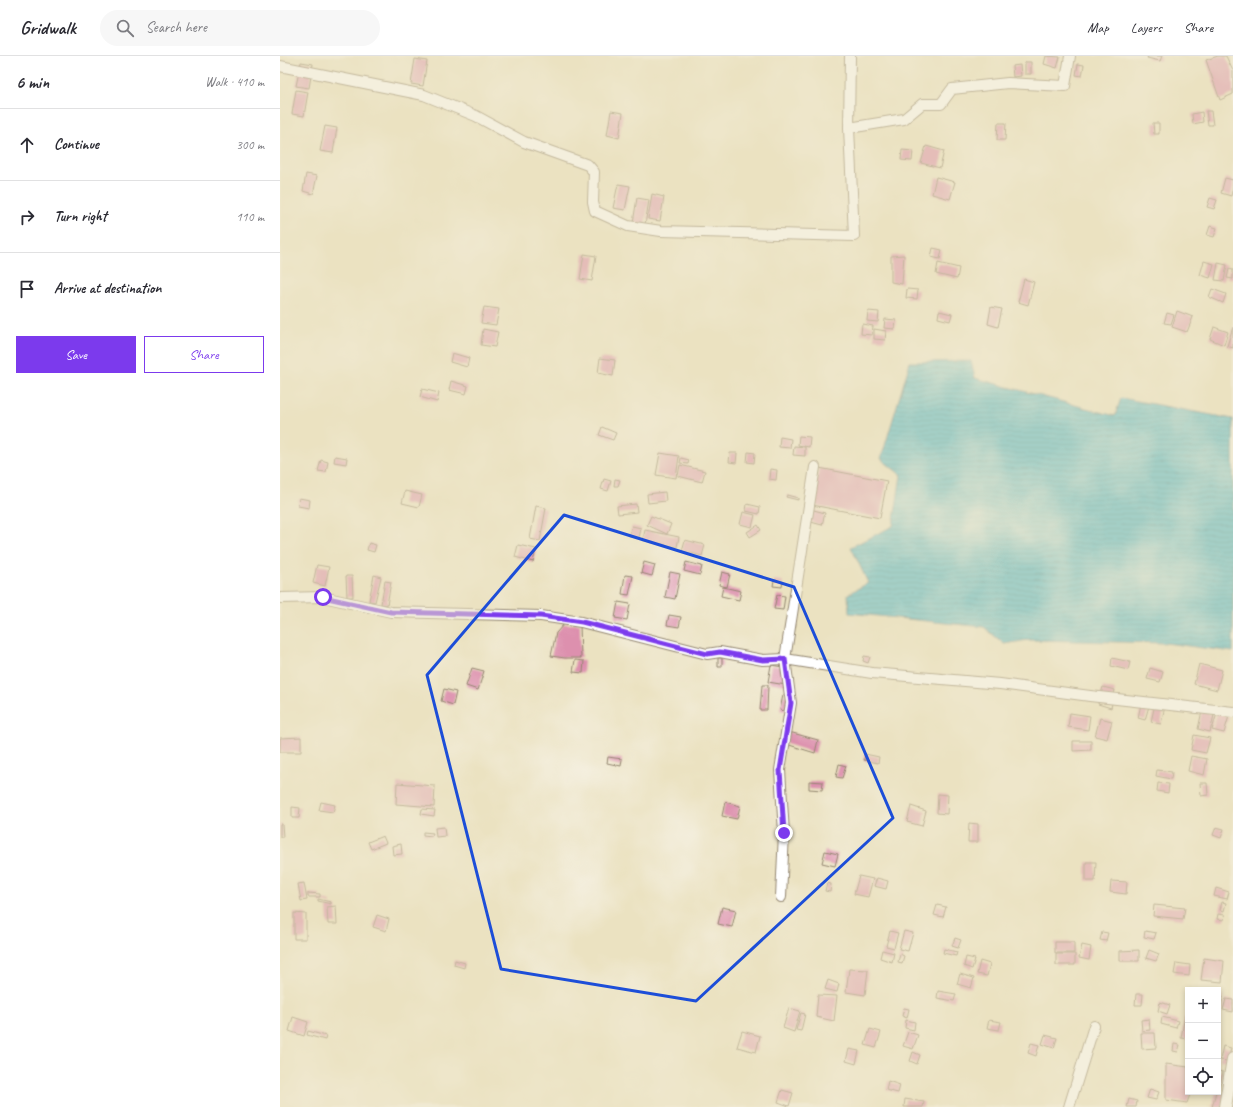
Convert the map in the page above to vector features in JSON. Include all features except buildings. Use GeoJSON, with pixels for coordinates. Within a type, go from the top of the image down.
{"type":"FeatureCollection","features":[{"type":"Feature","properties":{"kind":"street"},"geometry":{"type":"LineString","coordinates":[[280,66],[424,95],[476,116],[524,142],[588,165],[594,172],[593,202],[595,211],[628,226],[661,231],[854,236],[849,128],[850,56]]}},
{"type":"Feature","properties":{"kind":"street"},"geometry":{"type":"LineString","coordinates":[[849,128],[904,119],[922,104],[941,104],[952,89],[1008,83],[1065,86],[1070,56]]}},
{"type":"Feature","properties":{"kind":"street"},"geometry":{"type":"LineString","coordinates":[[781,897],[784,833],[780,770],[791,703],[785,659],[815,466]]}},
{"type":"Feature","properties":{"kind":"street"},"geometry":{"type":"LineString","coordinates":[[280,598],[323,597],[391,612],[541,616],[582,622],[707,654],[720,652],[763,660],[785,659],[872,673],[1000,684],[1098,697],[1233,712]]}},
{"type":"Feature","properties":{"kind":"street"},"geometry":{"type":"LineString","coordinates":[[1069,1107],[1094,1026]]}},
{"type":"Feature","properties":{"kind":"street"},"geometry":{"type":"LineString","coordinates":[[1226,1107],[1233,1059]]}},
{"type":"Feature","properties":{"kind":"highlighted area"},"geometry":{"type":"Polygon","coordinates":[[[564,515],[794,587],[893,818],[696,1001],[501,969],[427,675],[564,515]]]}},
{"type":"Feature","properties":{"kind":"water"},"geometry":{"type":"Polygon","coordinates":[[[971,361],[975,378],[1115,416],[1121,398],[1233,419],[1233,652],[1166,643],[1028,640],[1004,644],[984,627],[849,613],[848,594],[868,583],[851,547],[893,526],[901,475],[881,459],[910,362],[971,361]]]}},
{"type":"Feature","properties":{"kind":"route"},"geometry":{"type":"LineString","coordinates":[[323,597],[391,612],[541,616],[582,622],[707,654],[720,652],[763,660],[785,659],[791,703],[780,770],[784,833]]}}]}
